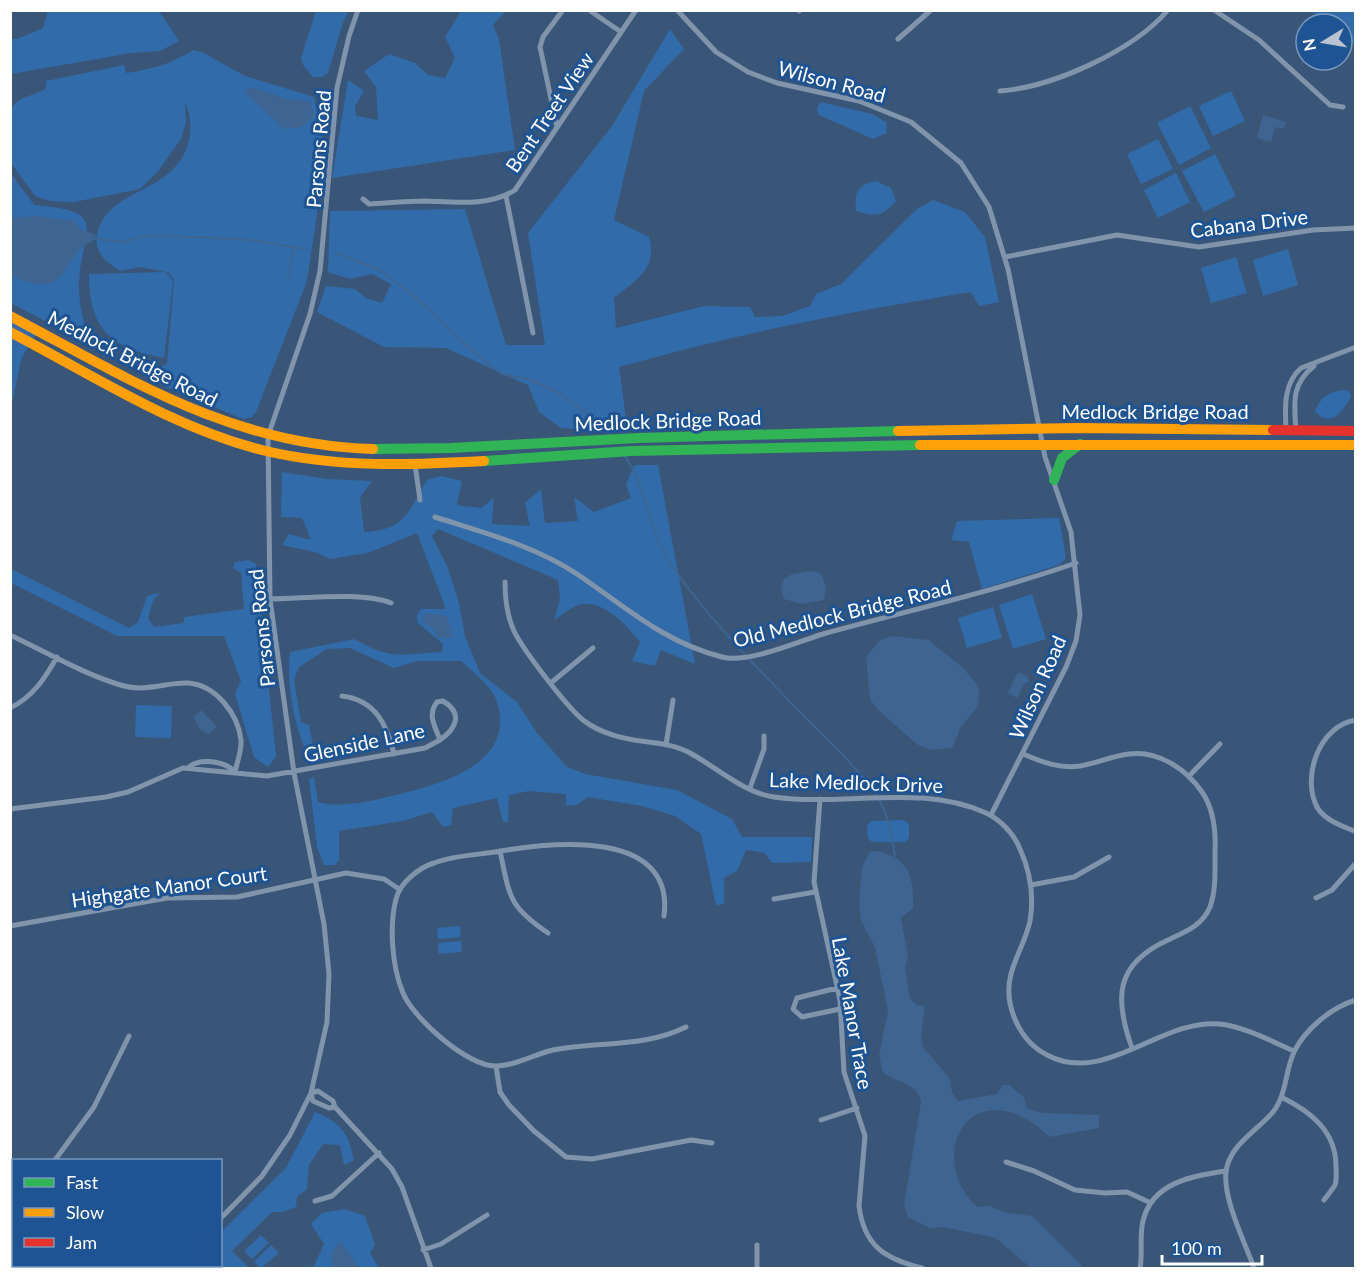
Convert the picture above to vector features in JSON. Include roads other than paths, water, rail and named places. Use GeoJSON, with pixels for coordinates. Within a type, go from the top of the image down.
{"type":"FeatureCollection","features":[{"type":"Feature","properties":{"kind":"highway","name":"Medlock Bridge Road"},"geometry":{"type":"LineString","coordinates":[[10,316],[169,399],[216,419],[268,436],[338,447],[387,450],[623,439],[1039,428],[1356,431]]}},
{"type":"Feature","properties":{"kind":"highway","name":"Medlock Bridge Road"},"geometry":{"type":"LineString","coordinates":[[10,332],[209,433],[268,452],[324,460],[415,464],[628,451],[1080,443],[1356,445]]}},
{"type":"Feature","properties":{"kind":"highway"},"geometry":{"type":"LineString","coordinates":[[1184,444],[1195,439],[1211,438],[1275,439],[1291,430]]}},
{"type":"Feature","properties":{"kind":"highway"},"geometry":{"type":"LineString","coordinates":[[1291,444],[1311,436],[1356,437]]}},
{"type":"Feature","properties":{"kind":"highway"},"geometry":{"type":"LineString","coordinates":[[1054,480],[1058,461],[1066,452],[1080,443]]}},
{"type":"Feature","properties":{"kind":"street","name":"Parsons Road"},"geometry":{"type":"LineString","coordinates":[[222,1216],[277,1156],[311,1093],[324,1044],[329,995],[327,952],[316,878],[294,773],[270,599],[268,436],[319,278],[326,234],[337,88],[349,36],[358,10]]}},
{"type":"Feature","properties":{"kind":"street"},"geometry":{"type":"LineString","coordinates":[[557,127],[540,47],[543,37],[563,10]]}},
{"type":"Feature","properties":{"kind":"street"},"geometry":{"type":"LineString","coordinates":[[589,10],[621,32]]}},
{"type":"Feature","properties":{"kind":"street","name":"Bent Treet View"},"geometry":{"type":"LineString","coordinates":[[363,199],[369,204],[426,201],[466,203],[506,196],[515,190],[636,10]]}},
{"type":"Feature","properties":{"kind":"street","name":"Wilson Road"},"geometry":{"type":"LineString","coordinates":[[677,10],[716,52],[748,72],[777,83],[860,100],[902,117],[926,132],[961,163],[989,207],[1005,257],[1039,428]]}},
{"type":"Feature","properties":{"kind":"street"},"geometry":{"type":"LineString","coordinates":[[898,39],[931,10]]}},
{"type":"Feature","properties":{"kind":"street"},"geometry":{"type":"LineString","coordinates":[[1000,91],[1052,82],[1151,30],[1168,10]]}},
{"type":"Feature","properties":{"kind":"street"},"geometry":{"type":"LineString","coordinates":[[1214,10],[1259,40],[1330,105],[1343,107]]}},
{"type":"Feature","properties":{"kind":"street"},"geometry":{"type":"LineString","coordinates":[[506,196],[532,333]]}},
{"type":"Feature","properties":{"kind":"street","name":"Cabana Drive"},"geometry":{"type":"LineString","coordinates":[[1005,257],[1117,235],[1198,248],[1313,230],[1356,228]]}},
{"type":"Feature","properties":{"kind":"street"},"geometry":{"type":"LineString","coordinates":[[1291,430],[1286,401],[1290,382],[1296,373],[1301,368],[1356,347]]}},
{"type":"Feature","properties":{"kind":"street"},"geometry":{"type":"LineString","coordinates":[[1291,430],[1294,401],[1300,380],[1318,363]]}},
{"type":"Feature","properties":{"kind":"street"},"geometry":{"type":"LineString","coordinates":[[1286,401],[1294,401]]}},
{"type":"Feature","properties":{"kind":"street"},"geometry":{"type":"LineString","coordinates":[[1039,428],[1042,444],[1066,514],[1076,563]]}},
{"type":"Feature","properties":{"kind":"street"},"geometry":{"type":"LineString","coordinates":[[415,464],[420,500]]}},
{"type":"Feature","properties":{"kind":"street","name":"Old Medlock Bridge Road"},"geometry":{"type":"LineString","coordinates":[[435,517],[534,552],[577,574],[645,624],[695,649],[725,658],[773,650],[899,614],[954,602],[1076,563]]}},
{"type":"Feature","properties":{"kind":"street","name":"Wilson Road"},"geometry":{"type":"LineString","coordinates":[[991,815],[1074,647],[1080,615],[1076,563]]}},
{"type":"Feature","properties":{"kind":"street","name":"Lake Medlock Drive"},"geometry":{"type":"LineString","coordinates":[[505,582],[505,601],[513,629],[583,720],[598,730],[688,752],[750,788],[774,797],[820,800],[878,798],[956,801],[991,815],[1011,832],[1018,843],[1031,885],[1030,920],[1010,978],[1010,999],[1019,1030],[1047,1055],[1073,1063],[1108,1058],[1175,1029],[1220,1024],[1243,1030],[1294,1051]]}},
{"type":"Feature","properties":{"kind":"street"},"geometry":{"type":"LineString","coordinates":[[270,599],[363,598],[391,603]]}},
{"type":"Feature","properties":{"kind":"street"},"geometry":{"type":"LineString","coordinates":[[10,635],[128,687],[189,683],[212,691],[220,697],[232,717],[241,741],[235,772]]}},
{"type":"Feature","properties":{"kind":"street"},"geometry":{"type":"LineString","coordinates":[[552,682],[593,648]]}},
{"type":"Feature","properties":{"kind":"street"},"geometry":{"type":"LineString","coordinates":[[10,708],[31,694],[44,680],[57,657]]}},
{"type":"Feature","properties":{"kind":"street"},"geometry":{"type":"LineString","coordinates":[[342,696],[354,697],[374,710],[384,722],[394,754]]}},
{"type":"Feature","properties":{"kind":"street"},"geometry":{"type":"LineString","coordinates":[[666,745],[674,700]]}},
{"type":"Feature","properties":{"kind":"street","name":"Glenside Lane"},"geometry":{"type":"LineString","coordinates":[[235,772],[267,776],[294,773],[425,748],[440,740],[452,732],[456,721],[451,706],[443,701],[437,702],[431,709],[432,719],[440,740]]}},
{"type":"Feature","properties":{"kind":"street"},"geometry":{"type":"LineString","coordinates":[[1356,720],[1332,732],[1321,744],[1314,763],[1312,784],[1317,808],[1328,818],[1356,832]]}},
{"type":"Feature","properties":{"kind":"street"},"geometry":{"type":"LineString","coordinates":[[750,788],[764,749],[764,736]]}},
{"type":"Feature","properties":{"kind":"street"},"geometry":{"type":"LineString","coordinates":[[1189,776],[1220,744]]}},
{"type":"Feature","properties":{"kind":"street"},"geometry":{"type":"LineString","coordinates":[[1023,754],[1056,766],[1080,766],[1131,753],[1153,755],[1169,761],[1189,776],[1207,799],[1215,838],[1215,875],[1209,907],[1189,931],[1136,959],[1123,985],[1120,1008],[1132,1048]]}},
{"type":"Feature","properties":{"kind":"street"},"geometry":{"type":"LineString","coordinates":[[10,809],[106,797],[128,792],[188,768],[195,763],[226,764],[235,772]]}},
{"type":"Feature","properties":{"kind":"street"},"geometry":{"type":"LineString","coordinates":[[188,768],[228,774],[235,772]]}},
{"type":"Feature","properties":{"kind":"street","name":"Lake Manor Trace"},"geometry":{"type":"LineString","coordinates":[[820,800],[815,892],[837,988],[844,1072],[865,1136],[858,1206],[862,1227],[877,1248],[896,1262],[922,1269]]}},
{"type":"Feature","properties":{"kind":"street"},"geometry":{"type":"LineString","coordinates":[[664,916],[665,898],[659,880],[646,864],[629,853],[614,849],[550,843],[433,863],[414,874],[399,889],[393,922],[397,973],[403,995],[426,1023],[459,1053],[473,1061],[496,1066],[553,1050],[648,1040],[667,1036],[686,1027]]}},
{"type":"Feature","properties":{"kind":"street"},"geometry":{"type":"LineString","coordinates":[[500,851],[514,905],[521,915],[548,933]]}},
{"type":"Feature","properties":{"kind":"street"},"geometry":{"type":"LineString","coordinates":[[1031,885],[1074,877],[1109,857]]}},
{"type":"Feature","properties":{"kind":"street"},"geometry":{"type":"LineString","coordinates":[[1316,898],[1332,890],[1356,863]]}},
{"type":"Feature","properties":{"kind":"street","name":"Highgate Manor Court"},"geometry":{"type":"LineString","coordinates":[[10,926],[166,898],[237,897],[346,873],[384,879],[399,889]]}},
{"type":"Feature","properties":{"kind":"street"},"geometry":{"type":"LineString","coordinates":[[774,899],[815,892]]}},
{"type":"Feature","properties":{"kind":"street"},"geometry":{"type":"LineString","coordinates":[[837,988],[797,998],[793,1009],[802,1017],[840,1009]]}},
{"type":"Feature","properties":{"kind":"street"},"geometry":{"type":"LineString","coordinates":[[1254,1269],[1234,1215],[1226,1171],[1236,1148],[1273,1112],[1281,1097],[1294,1051],[1320,1019],[1338,1006],[1356,1000]]}},
{"type":"Feature","properties":{"kind":"street"},"geometry":{"type":"LineString","coordinates":[[56,1159],[94,1107],[129,1036]]}},
{"type":"Feature","properties":{"kind":"street"},"geometry":{"type":"LineString","coordinates":[[496,1066],[500,1092],[509,1105],[549,1144],[566,1157],[592,1159],[691,1140],[712,1143]]}},
{"type":"Feature","properties":{"kind":"street"},"geometry":{"type":"LineString","coordinates":[[334,1107],[329,1108],[313,1101],[311,1093],[318,1091],[333,1101],[334,1107],[379,1153],[402,1187],[431,1269]]}},
{"type":"Feature","properties":{"kind":"street"},"geometry":{"type":"LineString","coordinates":[[1281,1097],[1305,1108],[1318,1121],[1329,1138],[1336,1160],[1336,1184],[1324,1200]]}},
{"type":"Feature","properties":{"kind":"street"},"geometry":{"type":"LineString","coordinates":[[821,1119],[856,1108]]}},
{"type":"Feature","properties":{"kind":"street"},"geometry":{"type":"LineString","coordinates":[[315,1201],[332,1196],[379,1153]]}},
{"type":"Feature","properties":{"kind":"street"},"geometry":{"type":"LineString","coordinates":[[1006,1162],[1034,1171],[1075,1190],[1096,1193],[1127,1192],[1151,1203]]}},
{"type":"Feature","properties":{"kind":"street"},"geometry":{"type":"LineString","coordinates":[[1140,1269],[1143,1221],[1151,1203],[1184,1178],[1226,1171]]}},
{"type":"Feature","properties":{"kind":"street"},"geometry":{"type":"LineString","coordinates":[[423,1250],[441,1244],[487,1215]]}},
{"type":"Feature","properties":{"kind":"street"},"geometry":{"type":"LineString","coordinates":[[757,1245],[757,1269]]}},
{"type":"Feature","properties":{"kind":"street"},"geometry":{"type":"LineString","coordinates":[[891,1269],[896,1262]]}},
{"type":"Feature","properties":{"kind":"waterway"},"geometry":{"type":"LineString","coordinates":[[98,239],[124,242],[143,236],[195,237],[251,240],[304,249]]}},
{"type":"Feature","properties":{"kind":"waterway"},"geometry":{"type":"LineString","coordinates":[[288,278],[293,249]]}},
{"type":"Feature","properties":{"kind":"waterway"},"geometry":{"type":"LineString","coordinates":[[335,253],[378,269],[413,295],[475,353],[502,374],[528,379],[557,392],[596,420],[610,436]]}},
{"type":"Feature","properties":{"kind":"waterway"},"geometry":{"type":"LineString","coordinates":[[624,455],[632,468],[659,541],[673,568],[735,644],[868,784],[884,809],[895,856]]}}]}
